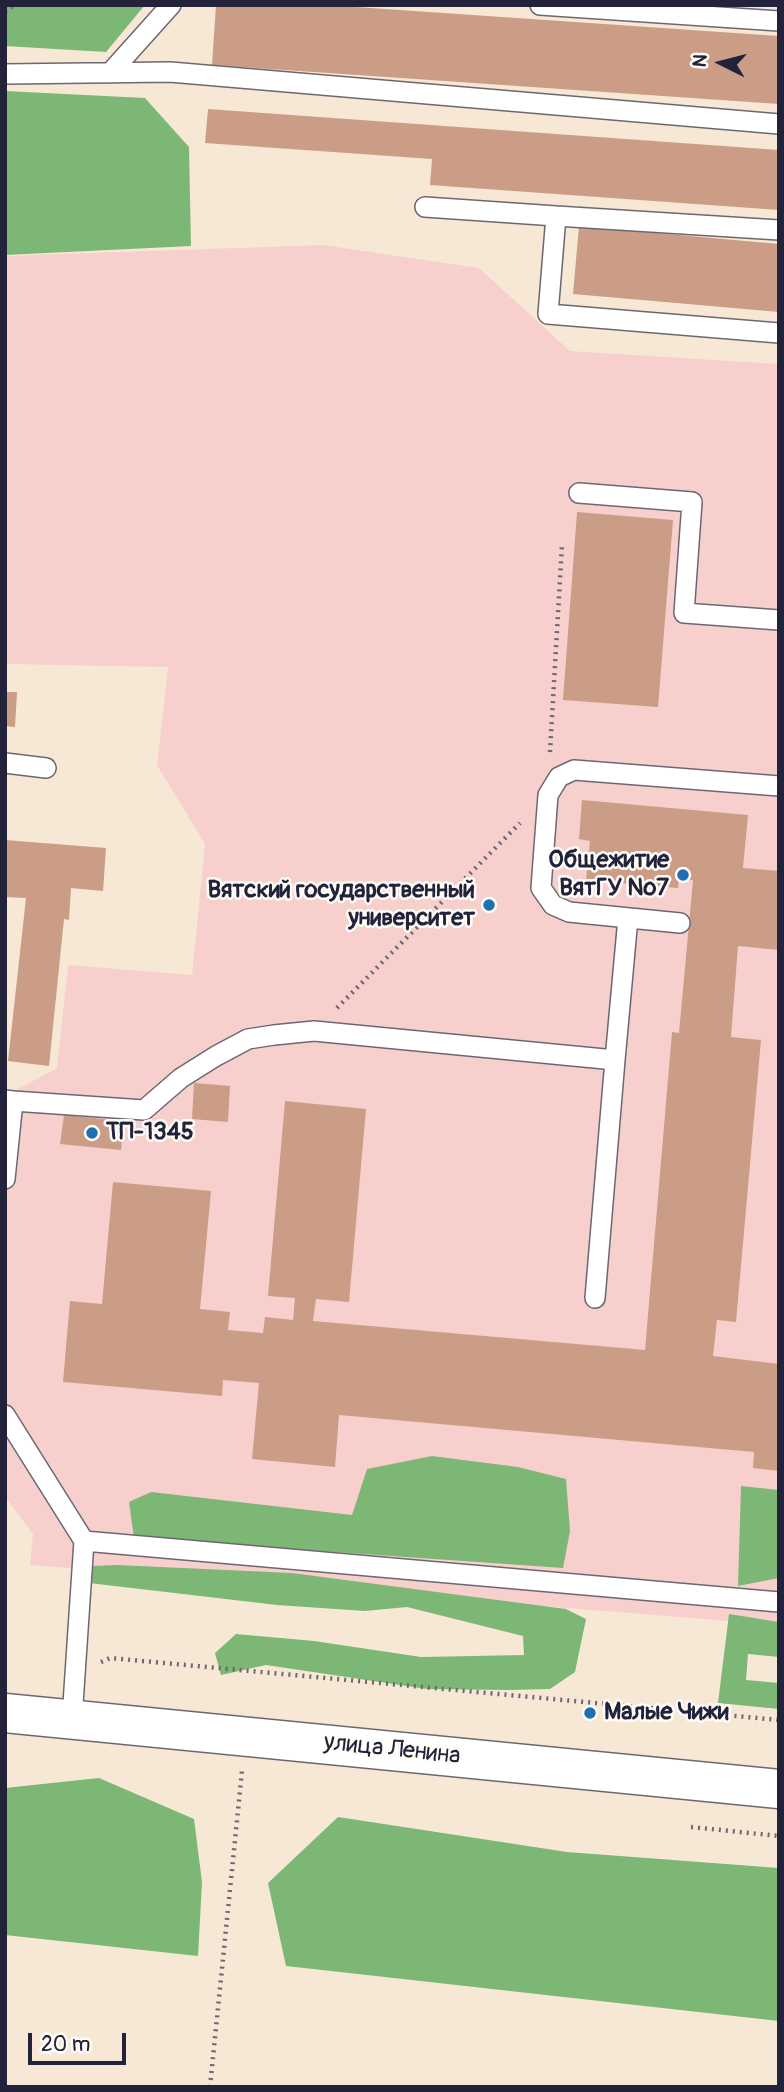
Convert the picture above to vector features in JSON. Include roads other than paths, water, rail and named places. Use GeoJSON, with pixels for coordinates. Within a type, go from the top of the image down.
{"type":"FeatureCollection","features":[{"type":"Feature","properties":{"kind":"main road","name":"улица Ленина"},"geometry":{"type":"LineString","coordinates":[[5,1713],[779,1788]]}},
{"type":"Feature","properties":{"kind":"lane"},"geometry":{"type":"LineString","coordinates":[[110,73],[171,5]]}},
{"type":"Feature","properties":{"kind":"lane"},"geometry":{"type":"LineString","coordinates":[[540,5],[779,21]]}},
{"type":"Feature","properties":{"kind":"lane"},"geometry":{"type":"LineString","coordinates":[[5,74],[170,72],[779,124]]}},
{"type":"Feature","properties":{"kind":"lane"},"geometry":{"type":"LineString","coordinates":[[425,207],[779,230]]}},
{"type":"Feature","properties":{"kind":"lane"},"geometry":{"type":"LineString","coordinates":[[556,216],[548,314],[779,333]]}},
{"type":"Feature","properties":{"kind":"lane"},"geometry":{"type":"LineString","coordinates":[[579,493],[692,502],[684,612],[779,620]]}},
{"type":"Feature","properties":{"kind":"lane"},"geometry":{"type":"LineString","coordinates":[[5,763],[46,768]]}},
{"type":"Feature","properties":{"kind":"lane"},"geometry":{"type":"LineString","coordinates":[[680,923],[569,912],[553,905],[541,888],[548,795],[559,777],[575,770],[779,786]]}},
{"type":"Feature","properties":{"kind":"lane"},"geometry":{"type":"LineString","coordinates":[[595,1298],[628,918]]}},
{"type":"Feature","properties":{"kind":"lane"},"geometry":{"type":"LineString","coordinates":[[5,1179],[9,1100],[144,1110],[181,1078],[248,1039],[314,1031],[615,1060]]}},
{"type":"Feature","properties":{"kind":"lane"},"geometry":{"type":"LineString","coordinates":[[5,1415],[84,1541],[72,1719]]}},
{"type":"Feature","properties":{"kind":"lane"},"geometry":{"type":"LineString","coordinates":[[84,1541],[779,1602]]}},
{"type":"Feature","properties":{"kind":"place","name":"Общежитие ВятГУ №7"},"geometry":{"type":"Point","coordinates":[683,875]}},
{"type":"Feature","properties":{"kind":"place","name":"Вятский государственный университет"},"geometry":{"type":"Point","coordinates":[489,905]}},
{"type":"Feature","properties":{"kind":"place","name":"ТП-1345"},"geometry":{"type":"Point","coordinates":[92,1133]}},
{"type":"Feature","properties":{"kind":"place","name":"Малые Чижи"},"geometry":{"type":"Point","coordinates":[590,1713]}}]}
